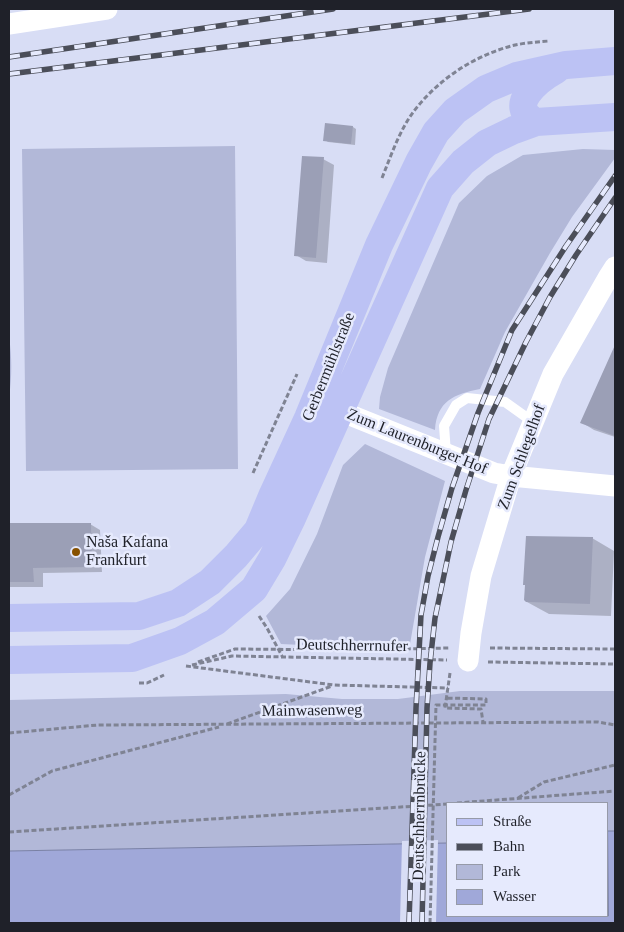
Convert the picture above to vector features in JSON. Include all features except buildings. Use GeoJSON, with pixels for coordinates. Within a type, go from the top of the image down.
{"type":"FeatureCollection","features":[{"type":"Feature","properties":{"kind":"main road","name":"Gerbermühlstraße"},"geometry":{"type":"LineString","coordinates":[[9,618],[139,616],[178,603],[210,582],[258,530],[308,418],[379,245],[419,162],[436,132],[455,111],[486,89],[517,76],[566,65],[615,61]]}},
{"type":"Feature","properties":{"kind":"main road"},"geometry":{"type":"LineString","coordinates":[[536,122],[529,119],[525,113],[523,105],[525,98],[532,86],[566,65]]}},
{"type":"Feature","properties":{"kind":"main road","name":"Gerbermühlstraße"},"geometry":{"type":"LineString","coordinates":[[9,660],[132,658],[180,641],[215,622],[254,589],[272,559],[440,188],[463,162],[486,143],[514,130],[536,122],[615,117]]}},
{"type":"Feature","properties":{"kind":"street"},"geometry":{"type":"LineString","coordinates":[[9,24],[107,9]]}},
{"type":"Feature","properties":{"kind":"street","name":"Zum Schlegelhof"},"geometry":{"type":"LineString","coordinates":[[468,661],[481,576],[511,476],[552,374],[615,267]]}},
{"type":"Feature","properties":{"kind":"street","name":"Zum Laurenburger Hof"},"geometry":{"type":"LineString","coordinates":[[308,418],[340,411],[494,473],[615,486]]}},
{"type":"Feature","properties":{"kind":"lane"},"geometry":{"type":"LineString","coordinates":[[446,454],[444,426],[456,405],[467,398],[505,402],[533,422]]}},
{"type":"Feature","properties":{"kind":"path"},"geometry":{"type":"LineString","coordinates":[[251,479],[298,371]]}},
{"type":"Feature","properties":{"kind":"path"},"geometry":{"type":"LineString","coordinates":[[257,614],[282,656]]}},
{"type":"Feature","properties":{"kind":"path","name":"Deutschherrnufer"},"geometry":{"type":"LineString","coordinates":[[185,666],[235,649],[278,649]]}},
{"type":"Feature","properties":{"kind":"path","name":"Deutschherrnufer"},"geometry":{"type":"LineString","coordinates":[[185,666],[232,656],[615,664]]}},
{"type":"Feature","properties":{"kind":"path"},"geometry":{"type":"LineString","coordinates":[[178,669],[185,666],[334,685],[448,688]]}},
{"type":"Feature","properties":{"kind":"path"},"geometry":{"type":"LineString","coordinates":[[137,683],[147,682],[170,672]]}},
{"type":"Feature","properties":{"kind":"path"},"geometry":{"type":"LineString","coordinates":[[450,676],[445,708],[482,709],[483,722]]}},
{"type":"Feature","properties":{"kind":"path"},"geometry":{"type":"LineString","coordinates":[[9,795],[52,771],[223,725],[334,685]]}},
{"type":"Feature","properties":{"kind":"path","name":"Deutschherrnbrücke"},"geometry":{"type":"LineString","coordinates":[[430,923],[436,705],[486,705],[486,699],[446,698]]}},
{"type":"Feature","properties":{"kind":"path","name":"Mainwasenweg"},"geometry":{"type":"LineString","coordinates":[[9,733],[98,726],[483,722],[598,722],[615,725]]}},
{"type":"Feature","properties":{"kind":"path"},"geometry":{"type":"LineString","coordinates":[[515,799],[544,782],[615,765]]}},
{"type":"Feature","properties":{"kind":"path"},"geometry":{"type":"LineString","coordinates":[[472,802],[615,791]]}},
{"type":"Feature","properties":{"kind":"path"},"geometry":{"type":"LineString","coordinates":[[9,832],[446,804]]}},
{"type":"Feature","properties":{"kind":"green space"},"geometry":{"type":"Polygon","coordinates":[[[235,146],[238,469],[26,471],[22,149],[235,146]]]}},
{"type":"Feature","properties":{"kind":"green space"},"geometry":{"type":"Polygon","coordinates":[[[583,149],[615,150],[615,158],[572,217],[550,253],[505,332],[480,389],[462,393],[448,400],[439,412],[435,430],[379,409],[380,397],[388,368],[459,203],[487,176],[523,155],[583,149]]]}},
{"type":"Feature","properties":{"kind":"green space"},"geometry":{"type":"Polygon","coordinates":[[[9,337],[11,382],[9,397],[9,337]]]}},
{"type":"Feature","properties":{"kind":"green space"},"geometry":{"type":"Polygon","coordinates":[[[365,444],[445,481],[425,557],[409,650],[281,644],[266,616],[290,589],[317,534],[343,465],[365,444]]]}},
{"type":"Feature","properties":{"kind":"green space"},"geometry":{"type":"Polygon","coordinates":[[[460,691],[615,691],[615,831],[609,831],[609,802],[446,802],[446,843],[9,851],[9,700],[286,694],[342,699],[398,699],[460,691]]]}},
{"type":"Feature","properties":{"kind":"water"},"geometry":{"type":"Polygon","coordinates":[[[609,831],[615,831],[615,923],[9,923],[9,851],[446,843],[446,917],[609,917],[609,831]]]}},
{"type":"Feature","properties":{"kind":"pier"},"geometry":{"type":"Polygon","coordinates":[[[438,840],[436,923],[400,923],[402,841],[438,840]]]}},
{"type":"Feature","properties":{"kind":"railway"},"geometry":{"type":"LineString","coordinates":[[9,57],[333,9]]}},
{"type":"Feature","properties":{"kind":"railway"},"geometry":{"type":"LineString","coordinates":[[9,74],[529,9]]}},
{"type":"Feature","properties":{"kind":"railway"},"geometry":{"type":"LineString","coordinates":[[409,923],[421,615],[438,537],[452,488],[478,413],[512,330],[566,246],[615,176]]}},
{"type":"Feature","properties":{"kind":"railway"},"geometry":{"type":"LineString","coordinates":[[422,923],[427,708],[430,663],[435,618],[451,542],[489,419],[550,297],[615,198]]}},
{"type":"Feature","properties":{"kind":"place","name":"Naša Kafana Frankfurt"},"geometry":{"type":"Point","coordinates":[76,552]}}]}
